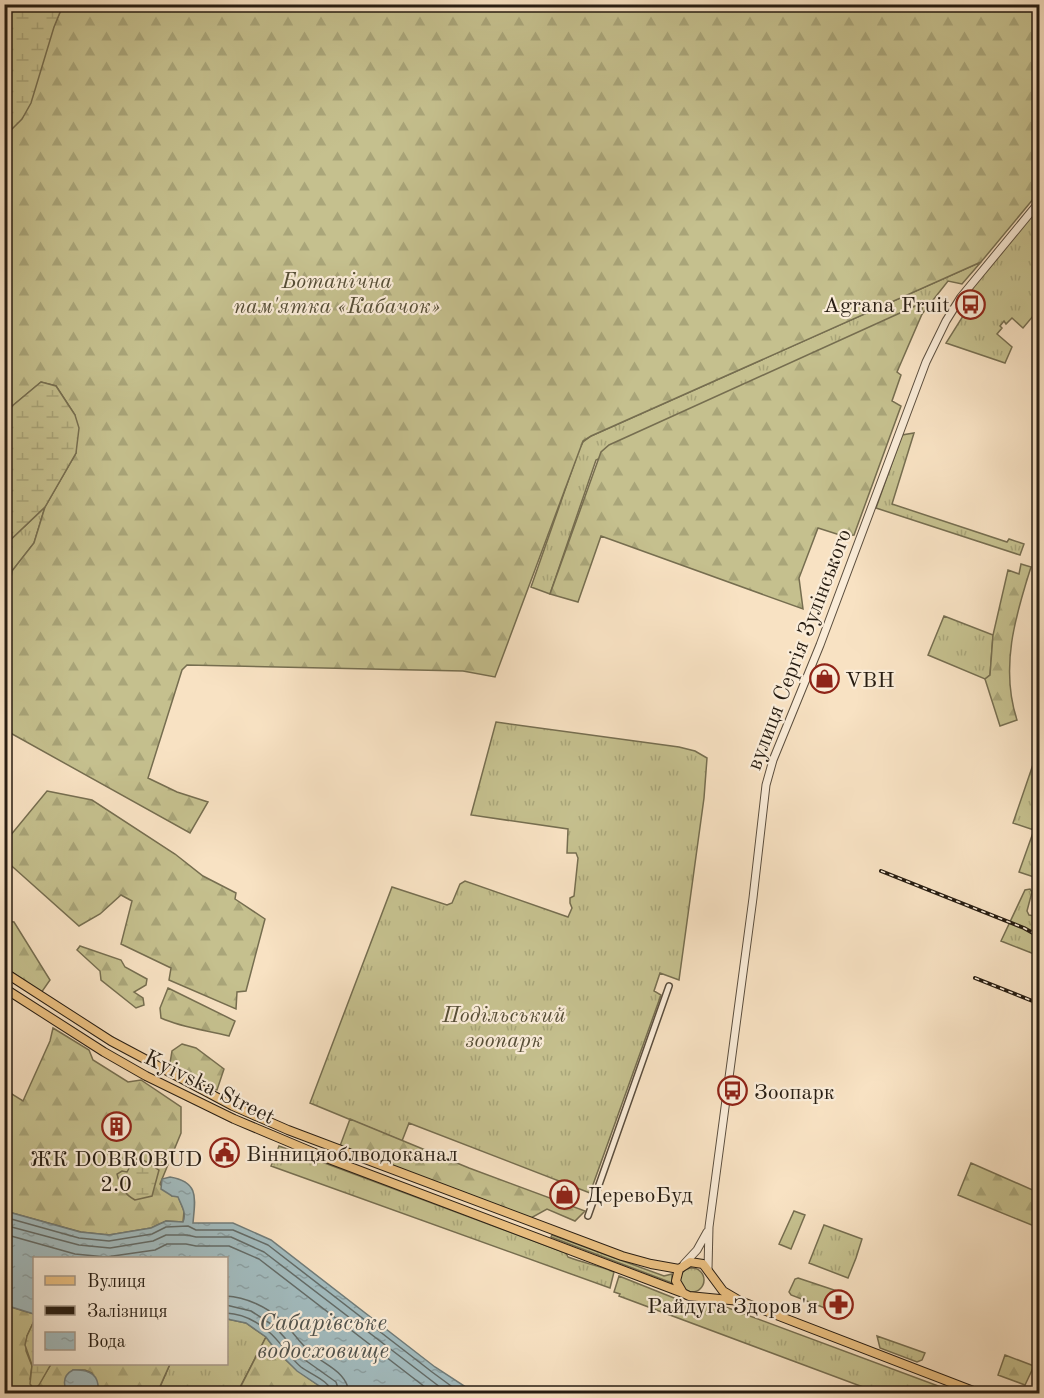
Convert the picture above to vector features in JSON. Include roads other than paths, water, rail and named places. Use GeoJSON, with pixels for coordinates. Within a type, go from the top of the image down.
{"type":"FeatureCollection","features":[{"type":"Feature","properties":{"kind":"main road","name":"Kyivska Street"},"geometry":{"type":"LineString","coordinates":[[4,972],[111,1041],[182,1080],[288,1130],[633,1260],[681,1266]]}},
{"type":"Feature","properties":{"kind":"main road","name":"Kyivska Street"},"geometry":{"type":"LineString","coordinates":[[4,988],[104,1052],[176,1091],[287,1143],[683,1293]]}},
{"type":"Feature","properties":{"kind":"main road"},"geometry":{"type":"LineString","coordinates":[[104,1052],[111,1041]]}},
{"type":"Feature","properties":{"kind":"main road"},"geometry":{"type":"LineString","coordinates":[[176,1091],[182,1080]]}},
{"type":"Feature","properties":{"kind":"main road"},"geometry":{"type":"LineString","coordinates":[[543,1240],[548,1228]]}},
{"type":"Feature","properties":{"kind":"main road"},"geometry":{"type":"LineString","coordinates":[[740,1301],[683,1293],[676,1281],[681,1266],[696,1262],[709,1272],[723,1291],[740,1301],[981,1394]]}},
{"type":"Feature","properties":{"kind":"main road"},"geometry":{"type":"LineString","coordinates":[[696,1296],[707,1288],[709,1272]]}},
{"type":"Feature","properties":{"kind":"street","name":"вулиця Сергія Зулінського"},"geometry":{"type":"LineString","coordinates":[[709,1272],[710,1227],[766,785],[773,760],[818,649],[926,362],[946,321],[961,297],[1040,201]]}},
{"type":"Feature","properties":{"kind":"street"},"geometry":{"type":"LineString","coordinates":[[588,1216],[669,986]]}},
{"type":"Feature","properties":{"kind":"street"},"geometry":{"type":"LineString","coordinates":[[681,1266],[697,1250],[710,1227]]}},
{"type":"Feature","properties":{"kind":"water","name":"Сабарівське водосховище"},"geometry":{"type":"Polygon","coordinates":[[[170,1177],[180,1179],[191,1187],[195,1199],[193,1223],[233,1223],[271,1240],[435,1367],[475,1393],[330,1393],[297,1371],[266,1337],[246,1323],[228,1319],[228,1257],[33,1257],[33,1314],[5,1305],[5,1211],[80,1232],[109,1235],[151,1228],[166,1221],[183,1222],[184,1212],[178,1197],[161,1189],[162,1179],[170,1177]]]}},
{"type":"Feature","properties":{"kind":"water"},"geometry":{"type":"Polygon","coordinates":[[[73,1370],[93,1374],[97,1382],[98,1393],[67,1393],[65,1380],[67,1374],[73,1370]]]}},
{"type":"Feature","properties":{"kind":"waterway"},"geometry":{"type":"LineString","coordinates":[[4,29],[10,18],[9,14],[13,12],[11,4]]}},
{"type":"Feature","properties":{"kind":"waterway"},"geometry":{"type":"LineString","coordinates":[[4,35],[6,41],[4,45]]}},
{"type":"Feature","properties":{"kind":"railway"},"geometry":{"type":"LineString","coordinates":[[881,871],[1024,928],[1040,937]]}},
{"type":"Feature","properties":{"kind":"railway"},"geometry":{"type":"LineString","coordinates":[[975,978],[1040,1004]]}},
{"type":"Feature","properties":{"kind":"place","name":"Agrana Fruit"},"geometry":{"type":"Point","coordinates":[971,304]}},
{"type":"Feature","properties":{"kind":"place","name":"VBH"},"geometry":{"type":"Point","coordinates":[824,679]}},
{"type":"Feature","properties":{"kind":"place","name":"Зоопарк"},"geometry":{"type":"Point","coordinates":[733,1091]}},
{"type":"Feature","properties":{"kind":"place","name":"ЖК DOBROBUD 2.0"},"geometry":{"type":"Point","coordinates":[116,1126]}},
{"type":"Feature","properties":{"kind":"place","name":"Вінницяоблводоканал"},"geometry":{"type":"Point","coordinates":[225,1153]}},
{"type":"Feature","properties":{"kind":"place","name":"ДеревоБуд"},"geometry":{"type":"Point","coordinates":[565,1194]}},
{"type":"Feature","properties":{"kind":"place","name":"Райдуга Здоров'я"},"geometry":{"type":"Point","coordinates":[839,1305]}},
{"type":"Feature","properties":{"kind":"park label","name":"Ботанічна пам'ятка «Кабачок»"},"geometry":{"type":"Point","coordinates":[337,292]}},
{"type":"Feature","properties":{"kind":"park label","name":"Подільський зоопарк"},"geometry":{"type":"Point","coordinates":[504,1026]}}]}
